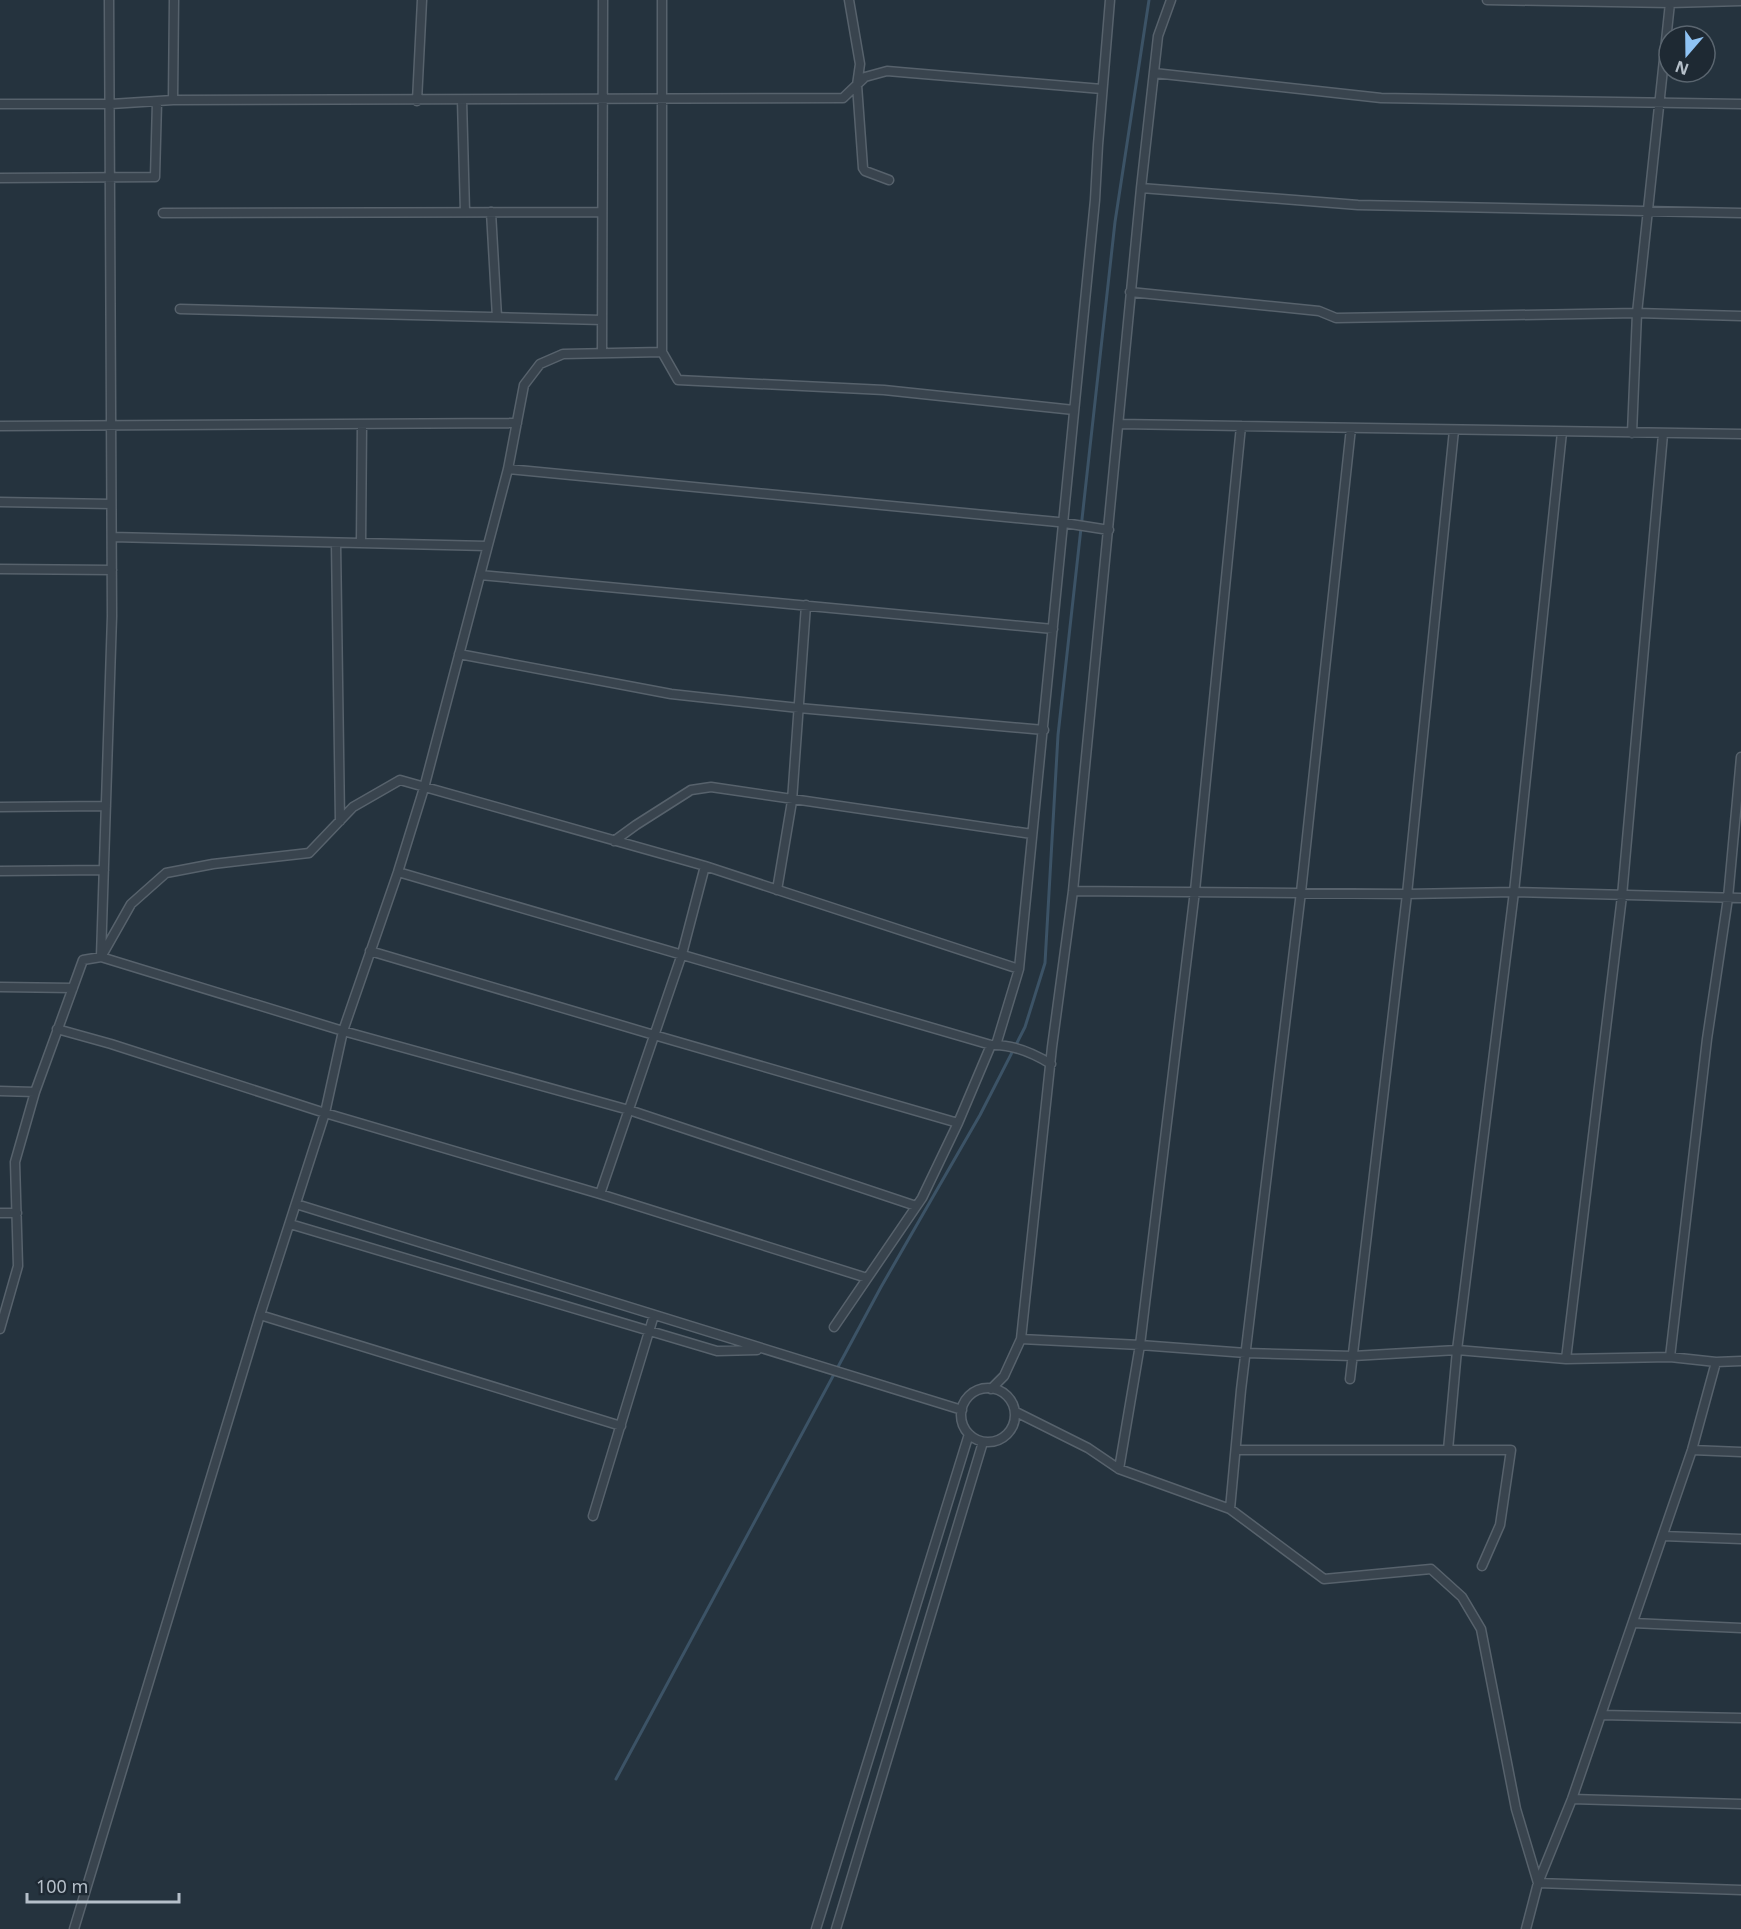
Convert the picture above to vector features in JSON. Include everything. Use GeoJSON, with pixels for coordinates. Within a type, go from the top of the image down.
{"type":"FeatureCollection","features":[{"type":"Feature","properties":{"kind":"street"},"geometry":{"type":"LineString","coordinates":[[101,957],[112,570],[109,0]]}},
{"type":"Feature","properties":{"kind":"street"},"geometry":{"type":"LineString","coordinates":[[173,100],[174,0]]}},
{"type":"Feature","properties":{"kind":"street"},"geometry":{"type":"LineString","coordinates":[[417,101],[422,0]]}},
{"type":"Feature","properties":{"kind":"street"},"geometry":{"type":"LineString","coordinates":[[602,352],[603,0]]}},
{"type":"Feature","properties":{"kind":"street"},"geometry":{"type":"LineString","coordinates":[[662,0],[662,351],[678,380],[884,390],[1074,410]]}},
{"type":"Feature","properties":{"kind":"street"},"geometry":{"type":"LineString","coordinates":[[849,0],[861,64],[857,85],[863,168],[865,171],[889,180]]}},
{"type":"Feature","properties":{"kind":"street"},"geometry":{"type":"LineString","coordinates":[[834,1327],[916,1206],[997,1045],[1019,969],[1065,524],[1095,200],[1110,0]]}},
{"type":"Feature","properties":{"kind":"street"},"geometry":{"type":"LineString","coordinates":[[990,1389],[1004,1376],[1021,1339],[1052,1047],[1073,891],[1140,188],[1158,36],[1171,0]]}},
{"type":"Feature","properties":{"kind":"street"},"geometry":{"type":"LineString","coordinates":[[1487,0],[1670,3],[1741,1]]}},
{"type":"Feature","properties":{"kind":"street"},"geometry":{"type":"LineString","coordinates":[[1632,433],[1637,312],[1670,3]]}},
{"type":"Feature","properties":{"kind":"street"},"geometry":{"type":"LineString","coordinates":[[0,104],[111,104],[173,100],[843,98],[865,77],[887,71],[1102,89]]}},
{"type":"Feature","properties":{"kind":"street"},"geometry":{"type":"LineString","coordinates":[[1154,73],[1381,98],[1741,104]]}},
{"type":"Feature","properties":{"kind":"street"},"geometry":{"type":"LineString","coordinates":[[462,100],[465,212]]}},
{"type":"Feature","properties":{"kind":"street"},"geometry":{"type":"LineString","coordinates":[[0,178],[155,177],[158,102]]}},
{"type":"Feature","properties":{"kind":"street"},"geometry":{"type":"LineString","coordinates":[[1140,188],[1358,205],[1741,213]]}},
{"type":"Feature","properties":{"kind":"street"},"geometry":{"type":"LineString","coordinates":[[491,212],[497,317]]}},
{"type":"Feature","properties":{"kind":"street"},"geometry":{"type":"LineString","coordinates":[[164,213],[602,212]]}},
{"type":"Feature","properties":{"kind":"street"},"geometry":{"type":"LineString","coordinates":[[1130,292],[1319,311],[1336,318],[1637,312],[1741,316]]}},
{"type":"Feature","properties":{"kind":"street"},"geometry":{"type":"LineString","coordinates":[[180,309],[602,320]]}},
{"type":"Feature","properties":{"kind":"street"},"geometry":{"type":"LineString","coordinates":[[74,1929],[260,1315],[325,1113],[343,1031],[398,872],[424,788],[508,469],[525,385],[540,364],[563,354],[662,351]]}},
{"type":"Feature","properties":{"kind":"street"},"geometry":{"type":"LineString","coordinates":[[0,426],[517,423]]}},
{"type":"Feature","properties":{"kind":"street"},"geometry":{"type":"LineString","coordinates":[[361,543],[362,424]]}},
{"type":"Feature","properties":{"kind":"street"},"geometry":{"type":"LineString","coordinates":[[1119,424],[1741,434]]}},
{"type":"Feature","properties":{"kind":"street"},"geometry":{"type":"LineString","coordinates":[[1119,1469],[1140,1345],[1195,891],[1241,426]]}},
{"type":"Feature","properties":{"kind":"street"},"geometry":{"type":"LineString","coordinates":[[1230,1509],[1246,1353],[1301,892],[1351,428]]}},
{"type":"Feature","properties":{"kind":"street"},"geometry":{"type":"LineString","coordinates":[[1350,1379],[1407,894],[1454,430]]}},
{"type":"Feature","properties":{"kind":"street"},"geometry":{"type":"LineString","coordinates":[[1448,1450],[1457,1350],[1514,892],[1562,432]]}},
{"type":"Feature","properties":{"kind":"street"},"geometry":{"type":"LineString","coordinates":[[1566,1359],[1622,896],[1663,434]]}},
{"type":"Feature","properties":{"kind":"street"},"geometry":{"type":"LineString","coordinates":[[508,469],[1109,530]]}},
{"type":"Feature","properties":{"kind":"street"},"geometry":{"type":"LineString","coordinates":[[0,502],[111,504]]}},
{"type":"Feature","properties":{"kind":"street"},"geometry":{"type":"LineString","coordinates":[[112,537],[487,546]]}},
{"type":"Feature","properties":{"kind":"street"},"geometry":{"type":"LineString","coordinates":[[336,543],[340,821]]}},
{"type":"Feature","properties":{"kind":"street"},"geometry":{"type":"LineString","coordinates":[[0,570],[112,570]]}},
{"type":"Feature","properties":{"kind":"street"},"geometry":{"type":"LineString","coordinates":[[480,575],[1053,629]]}},
{"type":"Feature","properties":{"kind":"street"},"geometry":{"type":"LineString","coordinates":[[777,890],[792,801],[806,605]]}},
{"type":"Feature","properties":{"kind":"street"},"geometry":{"type":"LineString","coordinates":[[459,654],[671,694],[1044,730]]}},
{"type":"Feature","properties":{"kind":"street"},"geometry":{"type":"LineString","coordinates":[[1670,1358],[1707,1039],[1728,898],[1741,757]]}},
{"type":"Feature","properties":{"kind":"street"},"geometry":{"type":"LineString","coordinates":[[101,957],[131,904],[166,873],[213,864],[309,854],[354,807],[400,780],[705,866],[1019,969]]}},
{"type":"Feature","properties":{"kind":"street"},"geometry":{"type":"LineString","coordinates":[[614,841],[691,790],[711,787],[792,801],[1032,834]]}},
{"type":"Feature","properties":{"kind":"street"},"geometry":{"type":"LineString","coordinates":[[0,807],[106,806]]}},
{"type":"Feature","properties":{"kind":"street"},"geometry":{"type":"LineString","coordinates":[[600,1194],[682,954],[705,866]]}},
{"type":"Feature","properties":{"kind":"street"},"geometry":{"type":"LineString","coordinates":[[0,871],[104,870]]}},
{"type":"Feature","properties":{"kind":"street"},"geometry":{"type":"LineString","coordinates":[[398,872],[997,1045],[1033,1053],[1051,1064]]}},
{"type":"Feature","properties":{"kind":"street"},"geometry":{"type":"LineString","coordinates":[[1073,891],[1407,894],[1514,892],[1741,898]]}},
{"type":"Feature","properties":{"kind":"street"},"geometry":{"type":"LineString","coordinates":[[370,951],[958,1123]]}},
{"type":"Feature","properties":{"kind":"street"},"geometry":{"type":"LineString","coordinates":[[0,1327],[18,1266],[15,1162],[35,1092],[83,960],[101,957],[343,1031],[629,1110],[916,1206]]}},
{"type":"Feature","properties":{"kind":"street"},"geometry":{"type":"LineString","coordinates":[[0,987],[73,988]]}},
{"type":"Feature","properties":{"kind":"street"},"geometry":{"type":"LineString","coordinates":[[57,1029],[111,1044],[325,1113],[600,1194],[867,1278]]}},
{"type":"Feature","properties":{"kind":"street"},"geometry":{"type":"LineString","coordinates":[[0,1091],[35,1092]]}},
{"type":"Feature","properties":{"kind":"street"},"geometry":{"type":"LineString","coordinates":[[297,1204],[962,1410]]}},
{"type":"Feature","properties":{"kind":"street"},"geometry":{"type":"LineString","coordinates":[[0,1213],[17,1213]]}},
{"type":"Feature","properties":{"kind":"street"},"geometry":{"type":"LineString","coordinates":[[290,1224],[717,1351],[766,1350]]}},
{"type":"Feature","properties":{"kind":"street"},"geometry":{"type":"LineString","coordinates":[[260,1315],[621,1426]]}},
{"type":"Feature","properties":{"kind":"street"},"geometry":{"type":"LineString","coordinates":[[593,1516],[654,1315]]}},
{"type":"Feature","properties":{"kind":"street"},"geometry":{"type":"LineString","coordinates":[[1021,1339],[1246,1353],[1353,1356],[1457,1350],[1566,1359],[1670,1358],[1716,1362],[1741,1361]]}},
{"type":"Feature","properties":{"kind":"street"},"geometry":{"type":"LineString","coordinates":[[1526,1929],[1538,1883],[1572,1799],[1692,1450],[1716,1362]]}},
{"type":"Feature","properties":{"kind":"street"},"geometry":{"type":"LineString","coordinates":[[990,1389],[1004,1394],[1013,1404],[1016,1412],[1015,1422],[1009,1433],[999,1440],[983,1442],[969,1434],[964,1427],[962,1410],[969,1396],[975,1392],[990,1389]]}},
{"type":"Feature","properties":{"kind":"street"},"geometry":{"type":"LineString","coordinates":[[1016,1412],[1088,1448],[1119,1469],[1230,1509],[1324,1579],[1431,1569],[1462,1597],[1481,1629],[1516,1809],[1538,1883]]}},
{"type":"Feature","properties":{"kind":"street"},"geometry":{"type":"LineString","coordinates":[[816,1929],[969,1434]]}},
{"type":"Feature","properties":{"kind":"street"},"geometry":{"type":"LineString","coordinates":[[836,1929],[983,1442]]}},
{"type":"Feature","properties":{"kind":"street"},"geometry":{"type":"LineString","coordinates":[[1236,1450],[1512,1450],[1500,1525],[1482,1566]]}},
{"type":"Feature","properties":{"kind":"street"},"geometry":{"type":"LineString","coordinates":[[1692,1450],[1741,1452]]}},
{"type":"Feature","properties":{"kind":"street"},"geometry":{"type":"LineString","coordinates":[[1663,1536],[1741,1539]]}},
{"type":"Feature","properties":{"kind":"street"},"geometry":{"type":"LineString","coordinates":[[1633,1623],[1741,1628]]}},
{"type":"Feature","properties":{"kind":"street"},"geometry":{"type":"LineString","coordinates":[[1601,1715],[1741,1718]]}},
{"type":"Feature","properties":{"kind":"street"},"geometry":{"type":"LineString","coordinates":[[1572,1799],[1741,1804]]}},
{"type":"Feature","properties":{"kind":"street"},"geometry":{"type":"LineString","coordinates":[[1538,1883],[1741,1890]]}},
{"type":"Feature","properties":{"kind":"waterway"},"geometry":{"type":"LineString","coordinates":[[616,1779],[881,1287],[980,1115],[1025,1027],[1045,963],[1058,735],[1115,222],[1149,0]]}}]}
